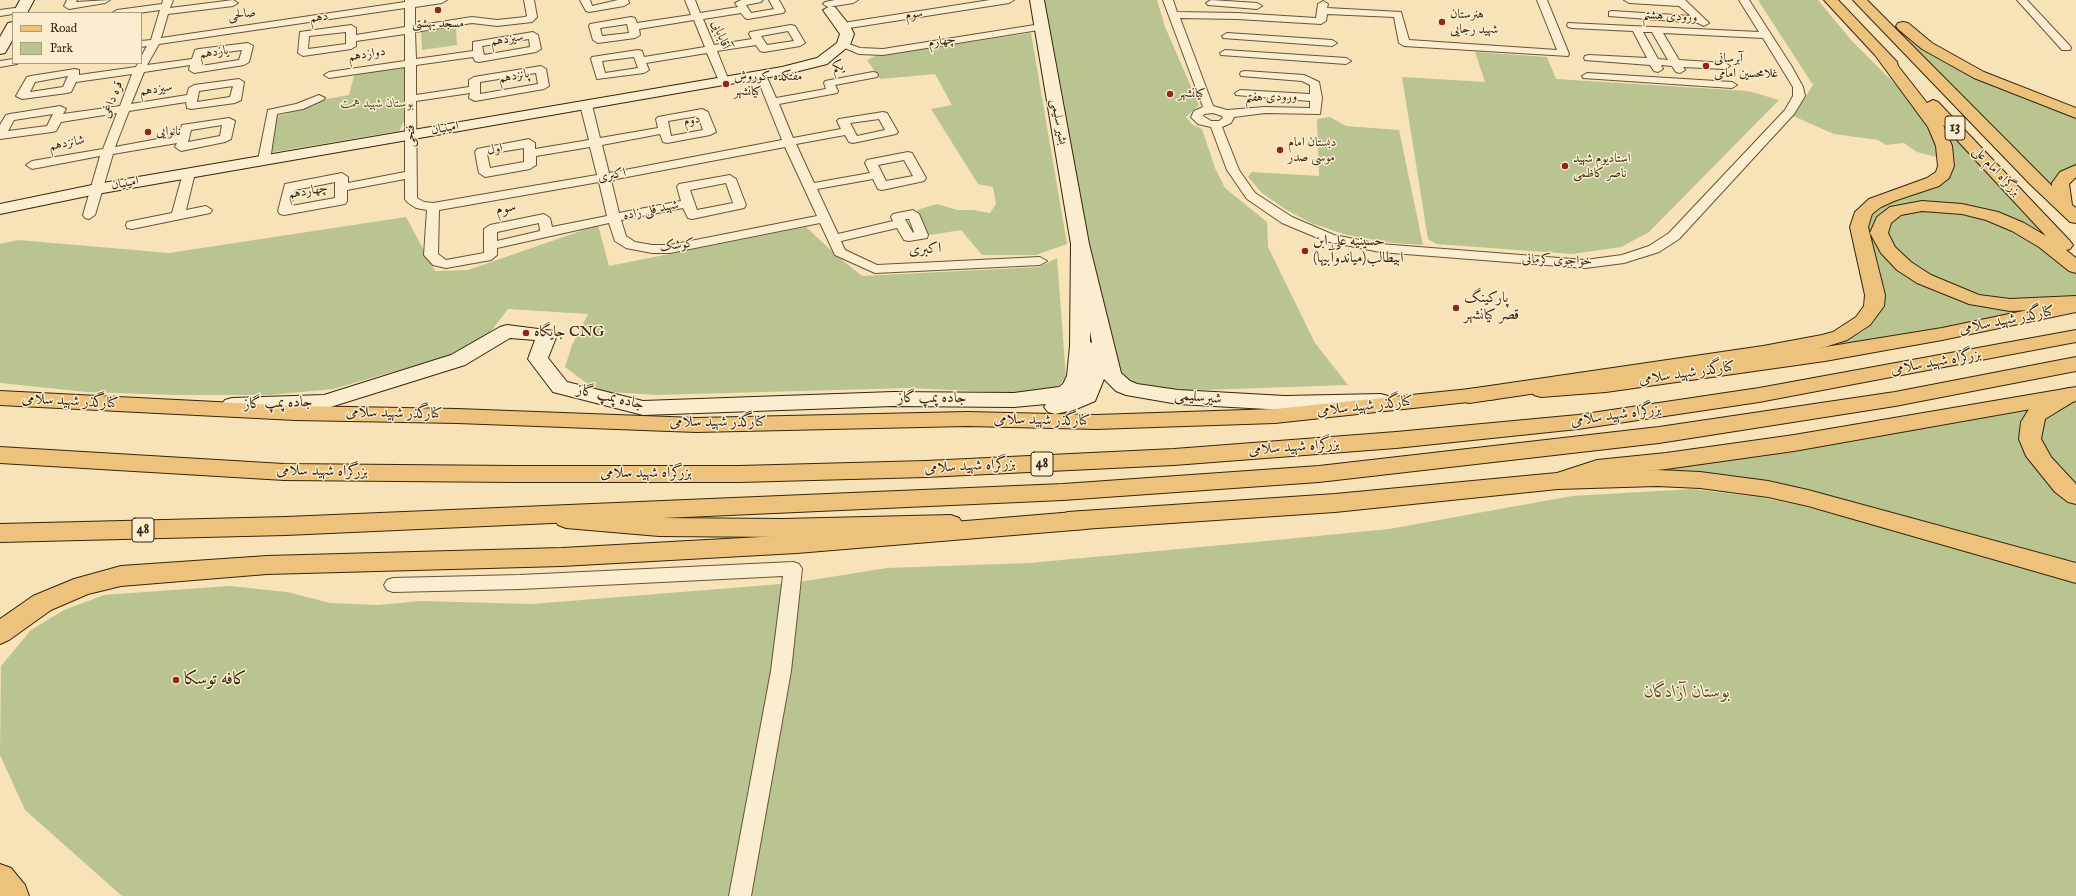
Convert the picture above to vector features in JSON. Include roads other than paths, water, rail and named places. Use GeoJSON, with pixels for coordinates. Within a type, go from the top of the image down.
{"type":"FeatureCollection","features":[{"type":"Feature","properties":{"kind":"main road","name":"بشیر سلیمی"},"geometry":{"type":"LineString","coordinates":[[1036,0],[1080,244]]}},
{"type":"Feature","properties":{"kind":"main road","name":"بزرگراه امام علی"},"geometry":{"type":"LineString","coordinates":[[1831,0],[1882,55],[1934,106],[2076,258]]}},
{"type":"Feature","properties":{"kind":"main road","name":"بزرگراه امام علی"},"geometry":{"type":"LineString","coordinates":[[1860,0],[2036,180],[2070,212]]}},
{"type":"Feature","properties":{"kind":"main road"},"geometry":{"type":"LineString","coordinates":[[1878,0],[1915,37],[1944,56],[2010,88],[2076,113]]}},
{"type":"Feature","properties":{"kind":"main road"},"geometry":{"type":"LineString","coordinates":[[826,3],[844,26],[847,34],[843,45]]}},
{"type":"Feature","properties":{"kind":"main road"},"geometry":{"type":"LineString","coordinates":[[6,44],[12,29]]}},
{"type":"Feature","properties":{"kind":"main road","name":"امینیان"},"geometry":{"type":"LineString","coordinates":[[0,209],[97,189],[761,75],[822,61],[843,45]]}},
{"type":"Feature","properties":{"kind":"main road"},"geometry":{"type":"LineString","coordinates":[[1469,396],[1763,353],[1818,343],[1840,336],[1863,321],[1874,306],[1875,295],[1859,227],[1864,212],[1875,203],[1888,197],[1933,182],[1943,174],[1946,166],[1944,146],[1936,126],[1882,55]]}},
{"type":"Feature","properties":{"kind":"main road"},"geometry":{"type":"LineString","coordinates":[[2070,212],[2060,183],[2066,176],[2076,170]]}},
{"type":"Feature","properties":{"kind":"main road"},"geometry":{"type":"LineString","coordinates":[[2076,267],[2045,243],[2018,227],[1992,216],[1962,209],[1922,206],[1896,211],[1890,214],[1883,221],[1879,233],[1887,249],[1904,266],[1924,279],[1953,292],[1976,300],[2010,305],[2076,302]]}},
{"type":"Feature","properties":{"kind":"main road","name":"جاده پمپ گاز"},"geometry":{"type":"LineString","coordinates":[[183,407],[324,402],[355,394],[458,360],[507,331],[547,335],[538,359],[560,387],[643,408],[787,404],[893,398],[1014,400],[1047,397],[1065,393],[1076,382],[1080,346],[1082,269],[1080,244]]}},
{"type":"Feature","properties":{"kind":"main road","name":"شیرسلیمی"},"geometry":{"type":"LineString","coordinates":[[1082,269],[1108,368],[1116,381],[1133,390],[1178,397],[1263,402],[1425,401]]}},
{"type":"Feature","properties":{"kind":"main road","name":"کنارگذر شهید سلامی"},"geometry":{"type":"LineString","coordinates":[[0,398],[183,407],[696,425],[967,419],[1096,422],[1275,416],[1469,396],[1606,386],[1694,374],[1825,354],[1934,335],[2076,306]]}},
{"type":"Feature","properties":{"kind":"main road"},"geometry":{"type":"LineString","coordinates":[[967,419],[1067,405],[1088,396],[1095,376],[1080,316]]}},
{"type":"Feature","properties":{"kind":"main road","name":"بزرگراه شهید سلامی"},"geometry":{"type":"LineString","coordinates":[[0,454],[111,463],[284,472],[514,474],[738,474],[1174,457],[1396,440],[1578,422],[1759,395],[2076,336]]}},
{"type":"Feature","properties":{"kind":"main road","name":"بزرگراه شهید سلامی"},"geometry":{"type":"LineString","coordinates":[[0,533],[286,526],[1063,492],[1319,474],[1659,435],[1895,399],[2076,364]]}},
{"type":"Feature","properties":{"kind":"main road"},"geometry":{"type":"LineString","coordinates":[[1558,480],[1597,468],[1666,461],[1794,442],[2072,394]]}},
{"type":"Feature","properties":{"kind":"main road"},"geometry":{"type":"LineString","coordinates":[[2072,394],[2037,414],[2032,422],[2030,439],[2034,450],[2043,463],[2063,486],[2076,496]]}},
{"type":"Feature","properties":{"kind":"main road"},"geometry":{"type":"LineString","coordinates":[[0,633],[42,603],[83,586],[121,576],[267,565],[562,557],[796,544],[1086,520],[1336,503],[1558,480],[1657,478],[1700,480],[1768,489],[1808,498],[2076,573]]}},
{"type":"Feature","properties":{"kind":"main road"},"geometry":{"type":"LineString","coordinates":[[521,515],[660,527],[782,528],[1086,520]]}},
{"type":"Feature","properties":{"kind":"street"},"geometry":{"type":"LineString","coordinates":[[72,0],[69,6],[105,0]]}},
{"type":"Feature","properties":{"kind":"street","name":"صالحی"},"geometry":{"type":"LineString","coordinates":[[142,44],[410,2],[442,0]]}},
{"type":"Feature","properties":{"kind":"street"},"geometry":{"type":"LineString","coordinates":[[410,30],[472,20],[497,23],[528,20],[532,17],[529,0]]}},
{"type":"Feature","properties":{"kind":"street"},"geometry":{"type":"LineString","coordinates":[[585,0],[589,9],[624,3],[623,0]]}},
{"type":"Feature","properties":{"kind":"street","name":"آقابابایی"},"geometry":{"type":"LineString","coordinates":[[690,0],[724,81]]}},
{"type":"Feature","properties":{"kind":"street"},"geometry":{"type":"LineString","coordinates":[[758,0],[740,2],[748,16],[780,11],[774,0]]}},
{"type":"Feature","properties":{"kind":"street"},"geometry":{"type":"LineString","coordinates":[[826,3],[853,0]]}},
{"type":"Feature","properties":{"kind":"street","name":"سوم"},"geometry":{"type":"LineString","coordinates":[[844,26],[1009,0]]}},
{"type":"Feature","properties":{"kind":"street"},"geometry":{"type":"LineString","coordinates":[[1168,0],[1209,109]]}},
{"type":"Feature","properties":{"kind":"street"},"geometry":{"type":"LineString","coordinates":[[1322,16],[1324,0]]}},
{"type":"Feature","properties":{"kind":"street"},"geometry":{"type":"LineString","coordinates":[[1173,14],[1284,19],[1322,16],[1398,14],[1404,43],[1564,54],[1542,0]]}},
{"type":"Feature","properties":{"kind":"street"},"geometry":{"type":"LineString","coordinates":[[1629,0],[1681,1],[1702,20],[1711,32]]}},
{"type":"Feature","properties":{"kind":"street","name":"خواجوی کرمانی"},"geometry":{"type":"LineString","coordinates":[[1216,124],[1233,170],[1251,196],[1286,220],[1330,238],[1380,248],[1543,262],[1585,264],[1624,259],[1654,249],[1674,236],[1790,112],[1799,96],[1798,87],[1744,0]]}},
{"type":"Feature","properties":{"kind":"street"},"geometry":{"type":"LineString","coordinates":[[2022,0],[2066,48]]}},
{"type":"Feature","properties":{"kind":"street","name":"فتحی"},"geometry":{"type":"LineString","coordinates":[[410,2],[411,199],[420,205],[433,207]]}},
{"type":"Feature","properties":{"kind":"street"},"geometry":{"type":"LineString","coordinates":[[124,12],[166,6],[233,3]]}},
{"type":"Feature","properties":{"kind":"street"},"geometry":{"type":"LineString","coordinates":[[1211,3],[1261,6]]}},
{"type":"Feature","properties":{"kind":"street"},"geometry":{"type":"LineString","coordinates":[[1237,16],[1239,5]]}},
{"type":"Feature","properties":{"kind":"street","name":"قره داغی"},"geometry":{"type":"LineString","coordinates":[[89,216],[108,150],[140,70],[155,42],[166,6]]}},
{"type":"Feature","properties":{"kind":"street"},"geometry":{"type":"LineString","coordinates":[[0,13],[23,8]]}},
{"type":"Feature","properties":{"kind":"street"},"geometry":{"type":"LineString","coordinates":[[633,27],[745,9]]}},
{"type":"Feature","properties":{"kind":"street"},"geometry":{"type":"LineString","coordinates":[[1612,14],[1702,20]]}},
{"type":"Feature","properties":{"kind":"street"},"geometry":{"type":"LineString","coordinates":[[1284,19],[1285,57]]}},
{"type":"Feature","properties":{"kind":"street","name":"ورودی هشتم"},"geometry":{"type":"LineString","coordinates":[[1572,25],[1767,35]]}},
{"type":"Feature","properties":{"kind":"street","name":"چهارم"},"geometry":{"type":"LineString","coordinates":[[843,45],[859,51],[883,52],[1041,27]]}},
{"type":"Feature","properties":{"kind":"street","name":"دهم"},"geometry":{"type":"LineString","coordinates":[[352,28],[351,39],[351,46],[303,53],[304,34],[352,28]]}},
{"type":"Feature","properties":{"kind":"street"},"geometry":{"type":"LineString","coordinates":[[1636,28],[1665,81]]}},
{"type":"Feature","properties":{"kind":"street","name":"دهم"},"geometry":{"type":"LineString","coordinates":[[351,39],[410,30]]}},
{"type":"Feature","properties":{"kind":"street"},"geometry":{"type":"LineString","coordinates":[[1656,30],[1687,82]]}},
{"type":"Feature","properties":{"kind":"street","name":"سیزدهم"},"geometry":{"type":"LineString","coordinates":[[533,35],[536,49],[479,59],[478,53],[477,44],[533,35]]}},
{"type":"Feature","properties":{"kind":"street"},"geometry":{"type":"LineString","coordinates":[[1227,36],[1332,43]]}},
{"type":"Feature","properties":{"kind":"street"},"geometry":{"type":"LineString","coordinates":[[640,61],[759,41]]}},
{"type":"Feature","properties":{"kind":"street","name":"یازدهم"},"geometry":{"type":"LineString","coordinates":[[248,46],[244,62],[194,70],[197,61],[199,52],[248,46]]}},
{"type":"Feature","properties":{"kind":"street","name":"سیزدهم"},"geometry":{"type":"LineString","coordinates":[[410,63],[478,53]]}},
{"type":"Feature","properties":{"kind":"street"},"geometry":{"type":"LineString","coordinates":[[1225,53],[1346,61]]}},
{"type":"Feature","properties":{"kind":"street"},"geometry":{"type":"LineString","coordinates":[[1589,58],[1725,66]]}},
{"type":"Feature","properties":{"kind":"street","name":"یازدهم"},"geometry":{"type":"LineString","coordinates":[[140,70],[197,61]]}},
{"type":"Feature","properties":{"kind":"street"},"geometry":{"type":"LineString","coordinates":[[0,64],[12,62]]}},
{"type":"Feature","properties":{"kind":"street","name":"دوازدهم"},"geometry":{"type":"LineString","coordinates":[[329,75],[410,63]]}},
{"type":"Feature","properties":{"kind":"street","name":"پانزدهم"},"geometry":{"type":"LineString","coordinates":[[541,69],[544,86],[475,98],[475,89],[474,80],[541,69]]}},
{"type":"Feature","properties":{"kind":"street"},"geometry":{"type":"LineString","coordinates":[[72,80],[140,70]]}},
{"type":"Feature","properties":{"kind":"street"},"geometry":{"type":"LineString","coordinates":[[1240,93],[1316,98],[1315,84],[1304,78],[1245,74]]}},
{"type":"Feature","properties":{"kind":"street","name":"اکبری"},"geometry":{"type":"LineString","coordinates":[[761,75],[789,142],[840,252],[875,269],[1040,261]]}},
{"type":"Feature","properties":{"kind":"street","name":"یکم"},"geometry":{"type":"LineString","coordinates":[[772,102],[833,91],[829,83],[873,75]]}},
{"type":"Feature","properties":{"kind":"street"},"geometry":{"type":"LineString","coordinates":[[1587,76],[1732,85]]}},
{"type":"Feature","properties":{"kind":"street"},"geometry":{"type":"LineString","coordinates":[[410,99],[475,89]]}},
{"type":"Feature","properties":{"kind":"street","name":"سیزدهم"},"geometry":{"type":"LineString","coordinates":[[125,108],[192,98]]}},
{"type":"Feature","properties":{"kind":"street"},"geometry":{"type":"LineString","coordinates":[[264,160],[272,112],[298,107],[319,98]]}},
{"type":"Feature","properties":{"kind":"street","name":"ورودی هفتم"},"geometry":{"type":"LineString","coordinates":[[1226,114],[1265,110],[1316,112],[1316,98]]}},
{"type":"Feature","properties":{"kind":"street","name":"کوشک"},"geometry":{"type":"LineString","coordinates":[[586,105],[603,178],[620,238],[631,245],[670,249],[824,218]]}},
{"type":"Feature","properties":{"kind":"street"},"geometry":{"type":"LineString","coordinates":[[56,119],[125,108]]}},
{"type":"Feature","properties":{"kind":"street"},"geometry":{"type":"LineString","coordinates":[[60,109],[56,119],[52,128],[0,136],[10,117],[60,109]]}},
{"type":"Feature","properties":{"kind":"street"},"geometry":{"type":"LineString","coordinates":[[1209,109],[1219,110],[1226,114],[1228,118],[1227,121],[1216,124],[1206,124],[1197,118],[1198,113],[1209,109]]}},
{"type":"Feature","properties":{"kind":"street","name":"دوم"},"geometry":{"type":"LineString","coordinates":[[595,142],[664,130]]}},
{"type":"Feature","properties":{"kind":"street"},"geometry":{"type":"LineString","coordinates":[[789,142],[848,131]]}},
{"type":"Feature","properties":{"kind":"street"},"geometry":{"type":"LineString","coordinates":[[108,150],[184,138]]}},
{"type":"Feature","properties":{"kind":"street"},"geometry":{"type":"LineString","coordinates":[[530,154],[595,142]]}},
{"type":"Feature","properties":{"kind":"street","name":"اکبری"},"geometry":{"type":"LineString","coordinates":[[433,207],[603,178],[789,142]]}},
{"type":"Feature","properties":{"kind":"street","name":"شانزدهم"},"geometry":{"type":"LineString","coordinates":[[32,165],[108,150]]}},
{"type":"Feature","properties":{"kind":"street"},"geometry":{"type":"LineString","coordinates":[[178,215],[189,173]]}},
{"type":"Feature","properties":{"kind":"street","name":"چهاردهم"},"geometry":{"type":"LineString","coordinates":[[341,188],[411,174]]}},
{"type":"Feature","properties":{"kind":"street"},"geometry":{"type":"LineString","coordinates":[[810,187],[877,175]]}},
{"type":"Feature","properties":{"kind":"street","name":"چهاردهم"},"geometry":{"type":"LineString","coordinates":[[342,177],[341,188],[340,201],[284,211],[289,187],[342,177]]}},
{"type":"Feature","properties":{"kind":"street","name":"شهید قلی زاده"},"geometry":{"type":"LineString","coordinates":[[614,218],[688,203]]}},
{"type":"Feature","properties":{"kind":"street"},"geometry":{"type":"LineString","coordinates":[[433,207],[431,255],[438,262],[446,264],[486,258],[490,255],[491,246],[548,233],[547,232],[614,218]]}},
{"type":"Feature","properties":{"kind":"street"},"geometry":{"type":"LineString","coordinates":[[132,225],[206,210]]}},
{"type":"Feature","properties":{"kind":"street","name":"سوم"},"geometry":{"type":"LineString","coordinates":[[491,246],[490,229],[544,218],[547,232]]}},
{"type":"Feature","properties":{"kind":"street"},"geometry":{"type":"LineString","coordinates":[[834,239],[900,224]]}},
{"type":"Feature","properties":{"kind":"street"},"geometry":{"type":"LineString","coordinates":[[393,585],[520,582],[792,569],[780,671],[740,896]]}},
{"type":"Feature","properties":{"kind":"place","name":"مسجد بهشتی"},"geometry":{"type":"Point","coordinates":[438,10]}},
{"type":"Feature","properties":{"kind":"place","name":"هنرستان شهید رجایی"},"geometry":{"type":"Point","coordinates":[1442,22]}},
{"type":"Feature","properties":{"kind":"place","name":"آبرسانی غلامحسین امامی"},"geometry":{"type":"Point","coordinates":[1706,66]}},
{"type":"Feature","properties":{"kind":"place","name":"مفتکده کوروش کیانشهر"},"geometry":{"type":"Point","coordinates":[726,84]}},
{"type":"Feature","properties":{"kind":"place","name":"کیانشهر"},"geometry":{"type":"Point","coordinates":[1170,94]}},
{"type":"Feature","properties":{"kind":"place","name":"نانوایی"},"geometry":{"type":"Point","coordinates":[148,132]}},
{"type":"Feature","properties":{"kind":"place","name":"دبستان امام موسی صدر"},"geometry":{"type":"Point","coordinates":[1280,150]}},
{"type":"Feature","properties":{"kind":"place","name":"استادیوم شهید ناصر کاظمی"},"geometry":{"type":"Point","coordinates":[1565,166]}},
{"type":"Feature","properties":{"kind":"place","name":"حسینیه علی ابن ابیطالب(میاندوآبیها)"},"geometry":{"type":"Point","coordinates":[1305,251]}},
{"type":"Feature","properties":{"kind":"place","name":"پارکینگ قصر کیانشهر"},"geometry":{"type":"Point","coordinates":[1456,308]}},
{"type":"Feature","properties":{"kind":"place","name":"جایگاه CNG"},"geometry":{"type":"Point","coordinates":[526,333]}},
{"type":"Feature","properties":{"kind":"place","name":"کافه توسکا"},"geometry":{"type":"Point","coordinates":[176,680]}},
{"type":"Feature","properties":{"kind":"park label","name":"بوستان شهید همت"},"geometry":{"type":"Point","coordinates":[377,104]}},
{"type":"Feature","properties":{"kind":"park label","name":"بوستان آزادگان"},"geometry":{"type":"Point","coordinates":[1687,693]}}]}
